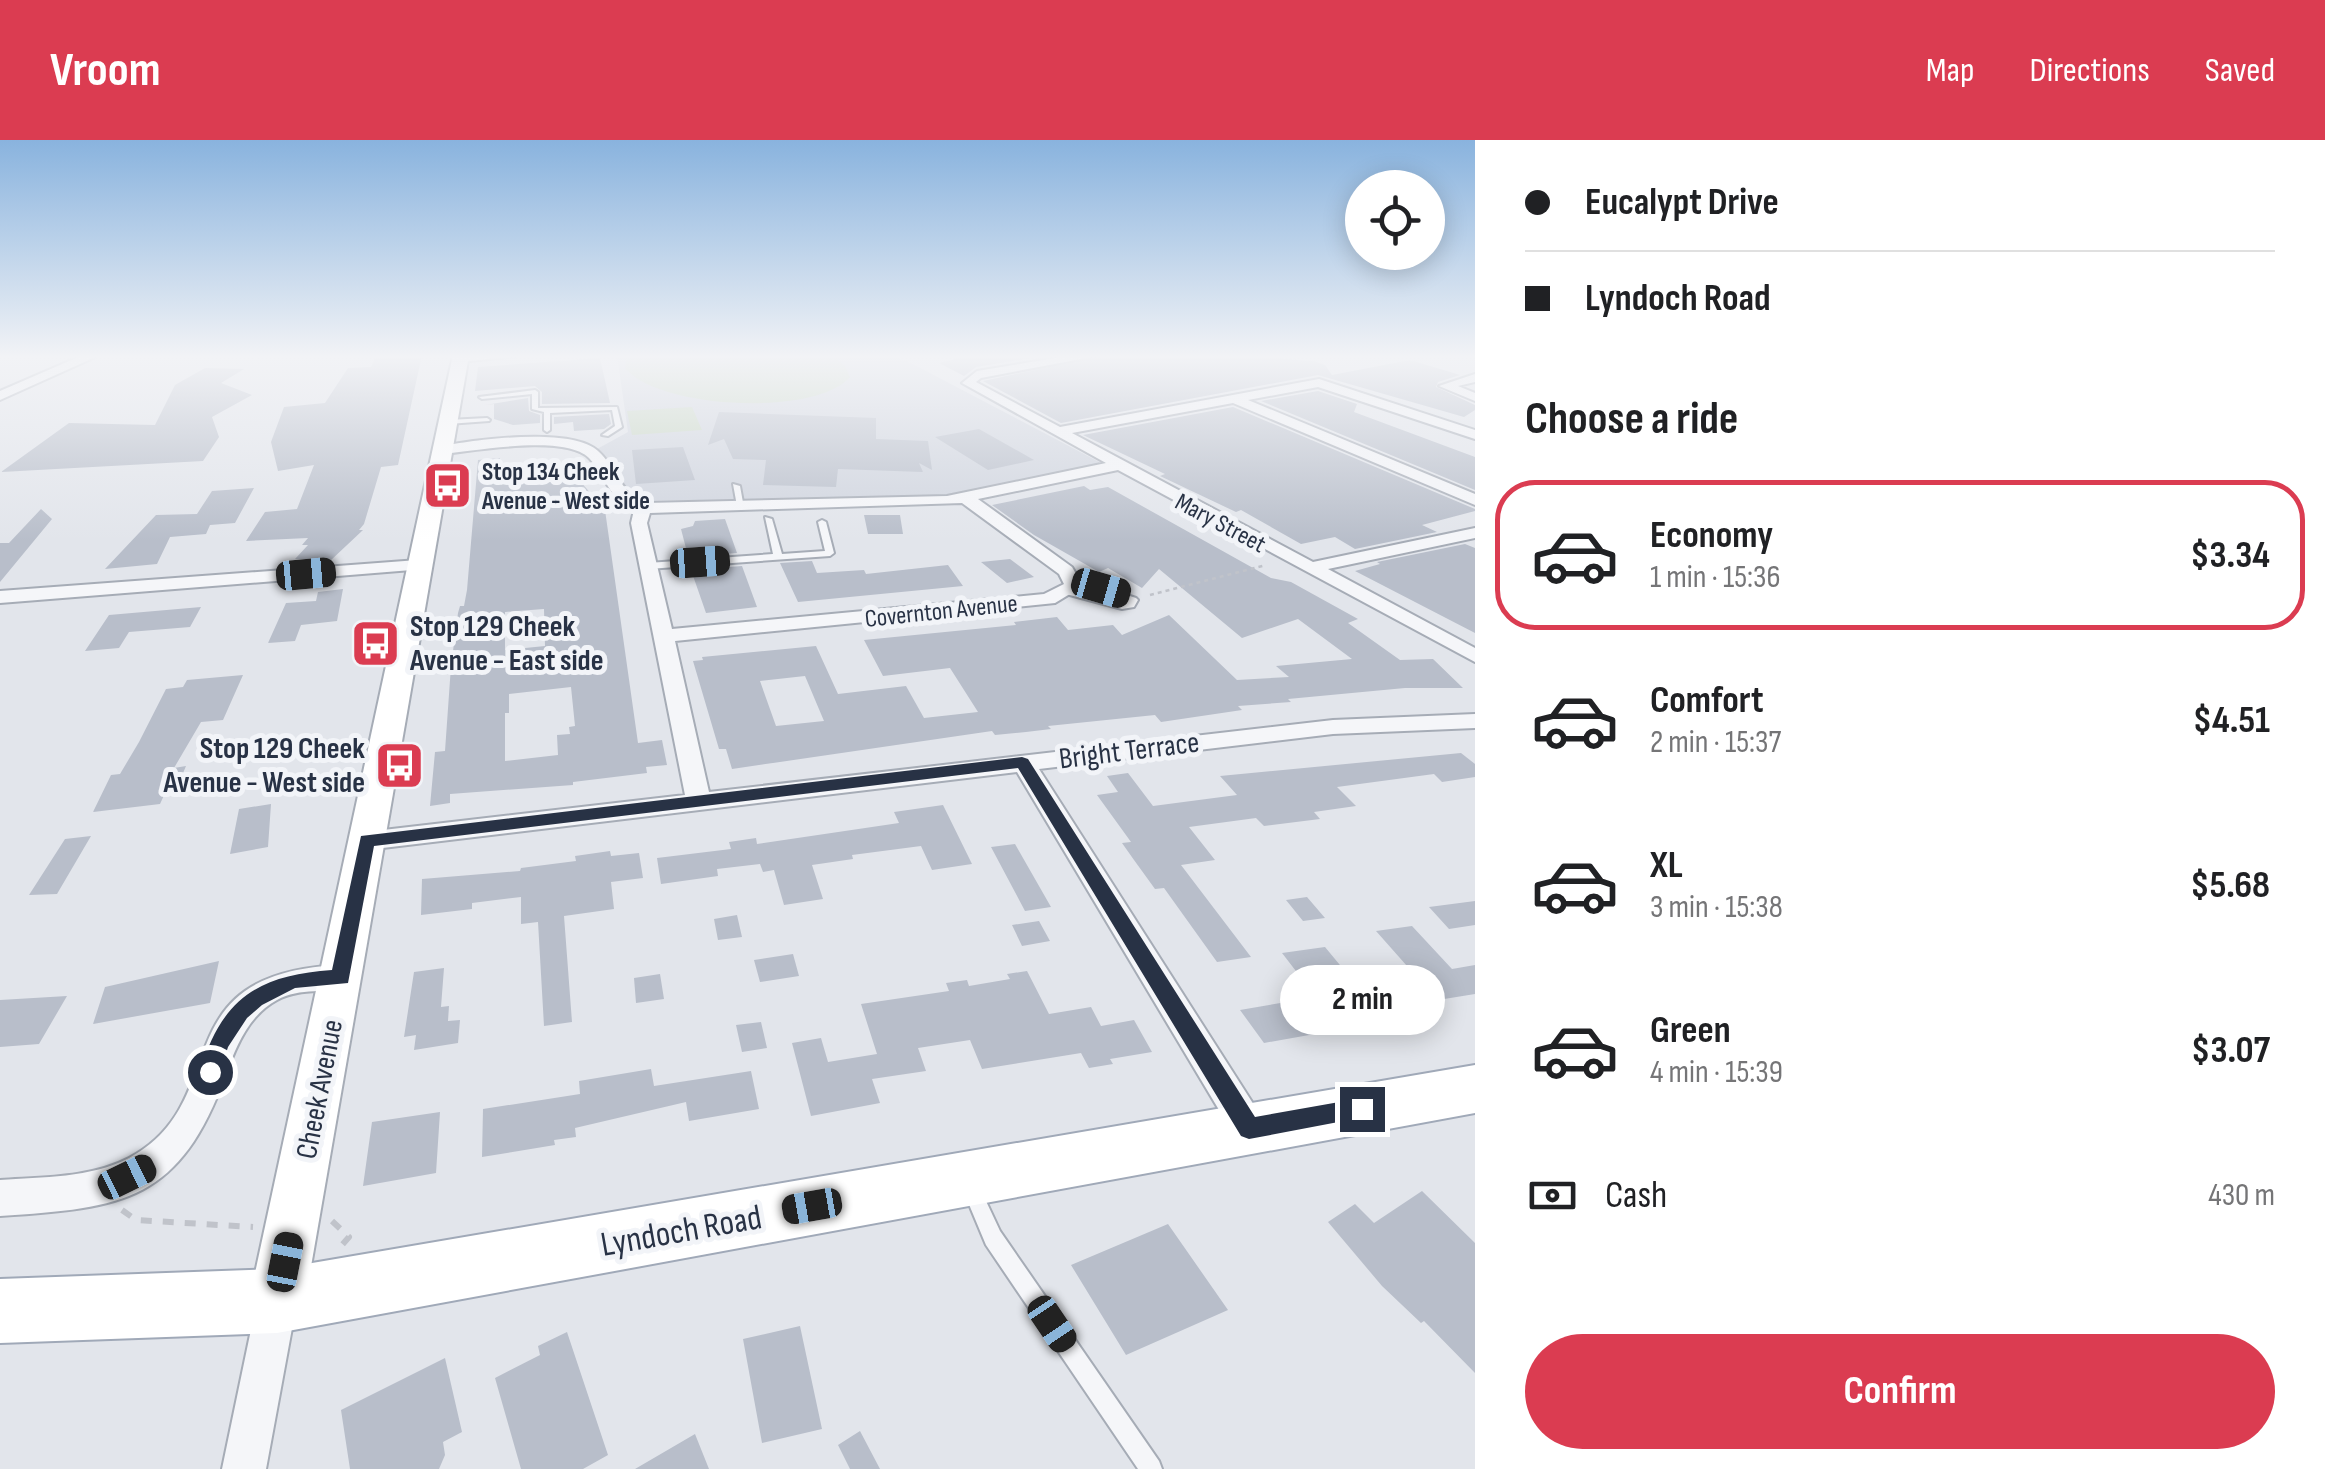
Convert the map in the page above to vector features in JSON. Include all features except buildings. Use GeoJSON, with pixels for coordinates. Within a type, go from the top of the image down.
{"type":"FeatureCollection","features":[{"type":"Feature","properties":{"kind":"main road","name":"Lyndoch Road"},"geometry":{"type":"LineString","coordinates":[[0,1311],[277,1301],[1475,1089]]}},
{"type":"Feature","properties":{"kind":"street","name":"Cheek Avenue"},"geometry":{"type":"LineString","coordinates":[[244,1469],[449,417]]}},
{"type":"Feature","properties":{"kind":"street","name":"Mary Street"},"geometry":{"type":"LineString","coordinates":[[1028,417],[1475,656]]}},
{"type":"Feature","properties":{"kind":"street"},"geometry":{"type":"LineString","coordinates":[[1055,432],[1133,417]]}},
{"type":"Feature","properties":{"kind":"street"},"geometry":{"type":"LineString","coordinates":[[1277,417],[1475,500]]}},
{"type":"Feature","properties":{"kind":"street"},"geometry":{"type":"LineString","coordinates":[[1419,417],[1475,436]]}},
{"type":"Feature","properties":{"kind":"street"},"geometry":{"type":"LineString","coordinates":[[442,450],[549,435],[591,452],[617,491],[631,505],[642,508],[966,499],[1116,466]]}},
{"type":"Feature","properties":{"kind":"street","name":"Covernton Avenue"},"geometry":{"type":"LineString","coordinates":[[664,636],[1027,602],[1072,587],[1066,571],[966,499]]}},
{"type":"Feature","properties":{"kind":"street"},"geometry":{"type":"LineString","coordinates":[[642,508],[638,515],[698,801]]}},
{"type":"Feature","properties":{"kind":"street"},"geometry":{"type":"LineString","coordinates":[[1309,568],[1475,533]]}},
{"type":"Feature","properties":{"kind":"street"},"geometry":{"type":"LineString","coordinates":[[0,597],[418,566]]}},
{"type":"Feature","properties":{"kind":"street","name":"Bright Terrace"},"geometry":{"type":"LineString","coordinates":[[366,840],[1333,727],[1475,721]]}},
{"type":"Feature","properties":{"kind":"street"},"geometry":{"type":"LineString","coordinates":[[1022,762],[1249,1128]]}},
{"type":"Feature","properties":{"kind":"street"},"geometry":{"type":"LineString","coordinates":[[0,1198],[61,1194],[101,1186],[150,1166],[164,1156],[190,1123],[202,1101],[218,1044],[240,1012],[255,999],[292,980],[341,977]]}},
{"type":"Feature","properties":{"kind":"lane"},"geometry":{"type":"LineString","coordinates":[[547,417],[549,435]]}},
{"type":"Feature","properties":{"kind":"lane"},"geometry":{"type":"LineString","coordinates":[[606,434],[619,426],[617,417]]}},
{"type":"Feature","properties":{"kind":"lane"},"geometry":{"type":"LineString","coordinates":[[448,420],[488,418]]}},
{"type":"Feature","properties":{"kind":"lane"},"geometry":{"type":"LineString","coordinates":[[736,486],[741,506]]}},
{"type":"Feature","properties":{"kind":"lane"},"geometry":{"type":"LineString","coordinates":[[768,518],[778,556]]}},
{"type":"Feature","properties":{"kind":"lane"},"geometry":{"type":"LineString","coordinates":[[648,566],[830,552],[822,522]]}},
{"type":"Feature","properties":{"kind":"lane"},"geometry":{"type":"LineString","coordinates":[[1072,587],[1128,596]]}},
{"type":"Feature","properties":{"kind":"lane"},"geometry":{"type":"LineString","coordinates":[[967,1179],[993,1238],[1150,1469]]}},
{"type":"Feature","properties":{"kind":"path"},"geometry":{"type":"LineString","coordinates":[[1128,596],[1154,595],[1290,558]]}},
{"type":"Feature","properties":{"kind":"shaded area"},"geometry":{"type":"Polygon","coordinates":[[[626,417],[1014,417],[1103,464],[964,496],[635,501],[597,449],[628,432],[626,417]]]}},
{"type":"Feature","properties":{"kind":"green space"},"geometry":{"type":"Polygon","coordinates":[[[628,417],[696,417],[702,430],[632,435],[628,417]]]}},
{"type":"Feature","properties":{"kind":"place","name":"Stop 134 Cheek Avenue - West side"},"geometry":{"type":"Point","coordinates":[447,485]}},
{"type":"Feature","properties":{"kind":"place","name":"Stop 129 Cheek Avenue - East side"},"geometry":{"type":"Point","coordinates":[375,643]}},
{"type":"Feature","properties":{"kind":"place","name":"Stop 129 Cheek Avenue - West side"},"geometry":{"type":"Point","coordinates":[400,765]}},
{"type":"Feature","properties":{"kind":"route"},"geometry":{"type":"LineString","coordinates":[[210,1072],[218,1044],[240,1012],[255,999],[292,980],[341,977],[366,840],[1022,762],[1249,1128],[1362,1109]]}}]}
